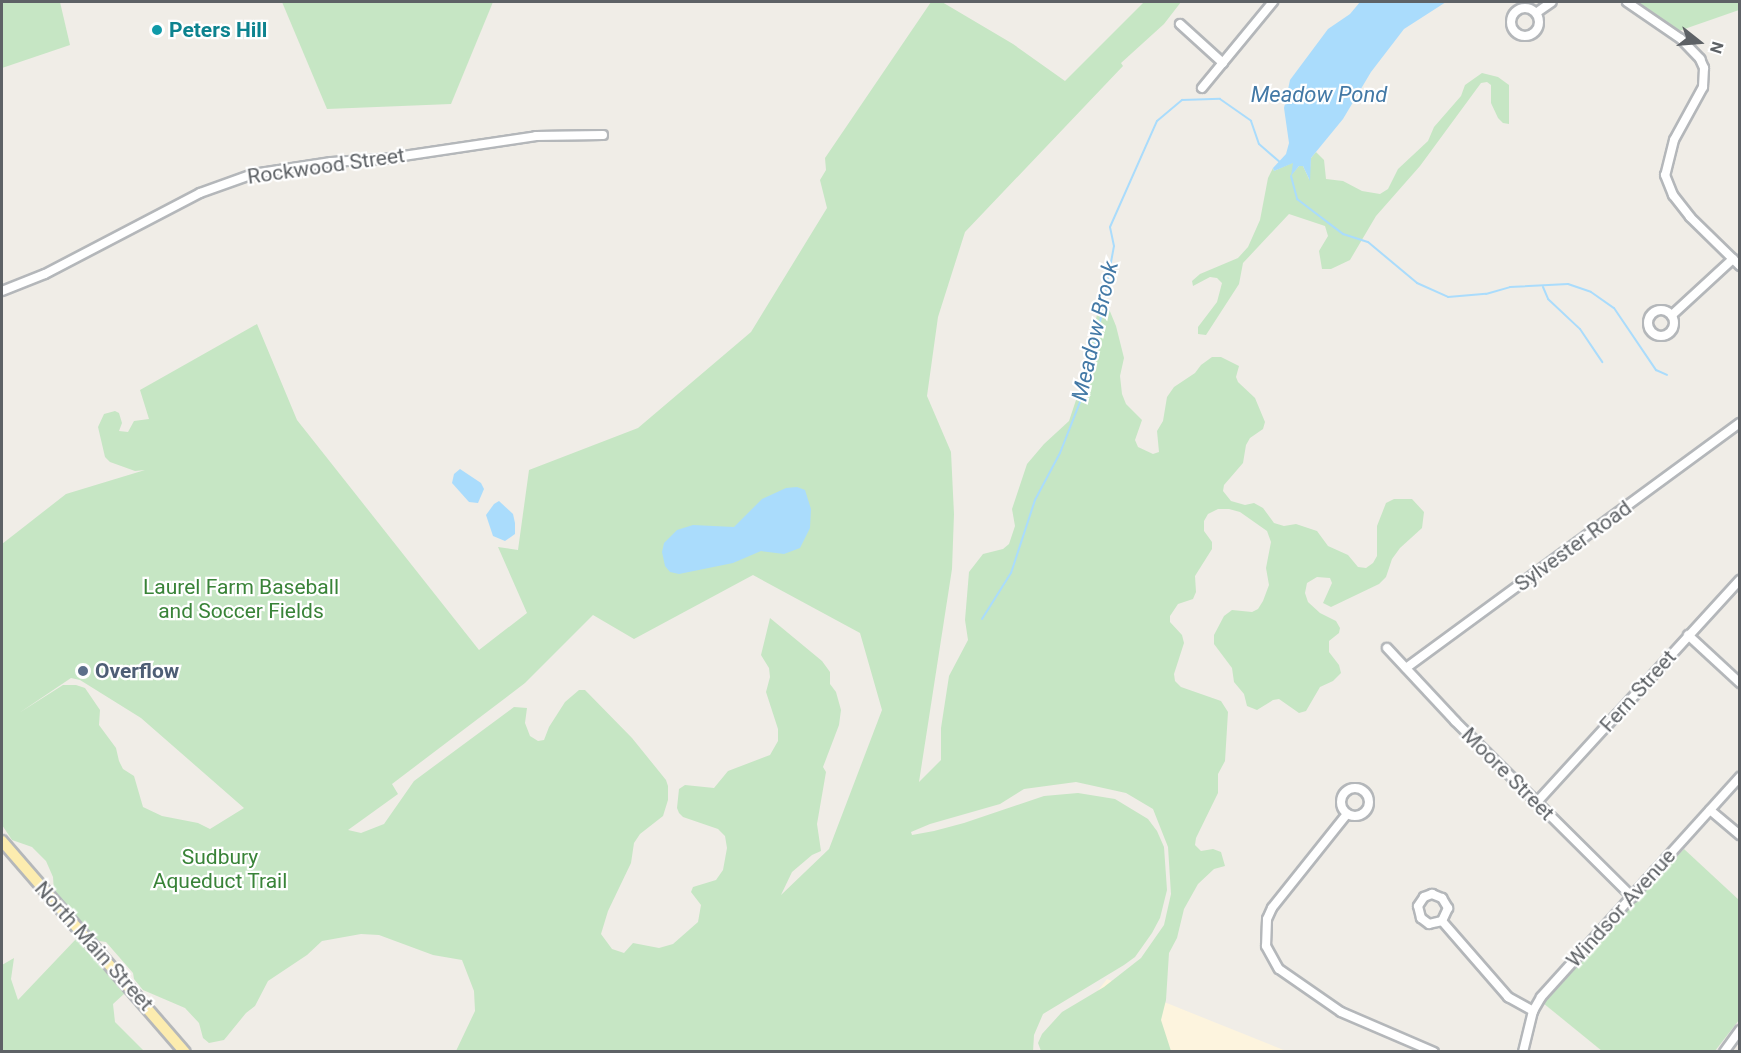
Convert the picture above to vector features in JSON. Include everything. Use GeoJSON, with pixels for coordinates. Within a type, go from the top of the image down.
{"type":"FeatureCollection","features":[{"type":"Feature","properties":{"kind":"main road","name":"North Main Street"},"geometry":{"type":"LineString","coordinates":[[2,841],[185,1052]]}},
{"type":"Feature","properties":{"kind":"street"},"geometry":{"type":"LineString","coordinates":[[1202,88],[1273,2]]}},
{"type":"Feature","properties":{"kind":"street"},"geometry":{"type":"LineString","coordinates":[[1536,13],[1552,2]]}},
{"type":"Feature","properties":{"kind":"street"},"geometry":{"type":"LineString","coordinates":[[1627,2],[1681,39],[1700,58],[1704,68],[1703,87],[1674,140],[1665,175],[1673,195],[1689,218],[1736,262],[1672,315]]}},
{"type":"Feature","properties":{"kind":"street"},"geometry":{"type":"LineString","coordinates":[[1180,24],[1223,63]]}},
{"type":"Feature","properties":{"kind":"street","name":"Rockwood Street"},"geometry":{"type":"LineString","coordinates":[[2,291],[45,274],[200,193],[253,174],[331,162],[383,159],[536,136],[603,135]]}},
{"type":"Feature","properties":{"kind":"street","name":"Sylvester Road"},"geometry":{"type":"LineString","coordinates":[[1406,668],[1740,423]]}},
{"type":"Feature","properties":{"kind":"street","name":"Fern Street"},"geometry":{"type":"LineString","coordinates":[[1537,802],[1740,580]]}},
{"type":"Feature","properties":{"kind":"street"},"geometry":{"type":"LineString","coordinates":[[1688,635],[1740,683]]}},
{"type":"Feature","properties":{"kind":"street","name":"Moore Street"},"geometry":{"type":"LineString","coordinates":[[1387,648],[1632,897]]}},
{"type":"Feature","properties":{"kind":"street","name":"Windsor Avenue"},"geometry":{"type":"LineString","coordinates":[[1523,1052],[1533,1011],[1547,990],[1740,777]]}},
{"type":"Feature","properties":{"kind":"street"},"geometry":{"type":"LineString","coordinates":[[1710,810],[1740,836]]}},
{"type":"Feature","properties":{"kind":"street"},"geometry":{"type":"LineString","coordinates":[[1347,814],[1272,908],[1267,919],[1266,946],[1279,969],[1341,1012],[1434,1052]]}},
{"type":"Feature","properties":{"kind":"street"},"geometry":{"type":"LineString","coordinates":[[1442,921],[1508,998],[1533,1011]]}},
{"type":"Feature","properties":{"kind":"street"},"geometry":{"type":"LineString","coordinates":[[1724,1052],[1740,1030]]}},
{"type":"Feature","properties":{"kind":"shaded area"},"geometry":{"type":"Polygon","coordinates":[[[1107,979],[1286,1051],[1050,1052],[1107,979]]]}},
{"type":"Feature","properties":{"kind":"green space"},"geometry":{"type":"Polygon","coordinates":[[[2,2],[60,2],[70,45],[2,68],[2,2]]]}},
{"type":"Feature","properties":{"kind":"green space"},"geometry":{"type":"Polygon","coordinates":[[[282,2],[493,2],[451,104],[327,109],[282,2]]]}},
{"type":"Feature","properties":{"kind":"green space"},"geometry":{"type":"Polygon","coordinates":[[[931,2],[942,2],[1013,44],[1065,81],[1144,2],[1181,2],[1164,24],[1121,63],[1123,66],[965,232],[938,317],[927,396],[951,452],[954,514],[952,569],[919,782],[941,760],[941,728],[949,676],[968,640],[965,620],[969,572],[983,554],[1003,549],[1009,544],[1015,526],[1012,509],[1027,464],[1044,444],[1069,421],[1082,382],[1102,292],[1116,326],[1124,358],[1120,376],[1122,394],[1126,404],[1142,420],[1135,440],[1138,447],[1153,454],[1159,452],[1157,431],[1163,421],[1167,397],[1174,387],[1195,373],[1201,365],[1212,357],[1221,357],[1239,366],[1236,377],[1238,382],[1255,398],[1265,422],[1263,429],[1250,438],[1246,445],[1243,463],[1224,485],[1223,491],[1231,501],[1245,505],[1254,503],[1263,508],[1274,523],[1284,526],[1296,524],[1317,531],[1328,546],[1348,555],[1358,567],[1366,568],[1377,556],[1377,526],[1386,503],[1394,499],[1412,499],[1424,512],[1422,528],[1400,548],[1392,559],[1386,577],[1379,584],[1331,607],[1323,603],[1332,583],[1330,578],[1317,577],[1307,583],[1305,593],[1308,602],[1320,613],[1336,621],[1340,628],[1339,633],[1329,641],[1329,652],[1339,665],[1341,673],[1333,681],[1320,687],[1306,711],[1299,713],[1279,699],[1257,710],[1247,706],[1244,694],[1234,682],[1232,668],[1214,644],[1214,635],[1224,616],[1232,610],[1252,612],[1258,609],[1263,601],[1269,585],[1266,568],[1271,542],[1267,531],[1240,512],[1229,509],[1218,509],[1208,514],[1204,521],[1204,531],[1212,542],[1212,549],[1195,576],[1196,592],[1193,599],[1178,604],[1170,616],[1170,622],[1182,635],[1184,643],[1174,674],[1175,681],[1181,687],[1221,701],[1228,712],[1225,761],[1218,774],[1218,793],[1196,838],[1195,845],[1201,851],[1213,849],[1221,852],[1225,866],[1214,869],[1198,884],[1184,909],[1177,938],[1169,953],[1166,1000],[1161,1020],[1171,1051],[1041,1051],[1038,1043],[1042,1034],[1062,1012],[1104,987],[1141,958],[1164,925],[1171,894],[1168,847],[1153,809],[1126,793],[1076,782],[1024,789],[1000,804],[930,824],[911,832],[912,835],[964,823],[1044,796],[1078,793],[1115,799],[1148,819],[1157,831],[1164,847],[1167,890],[1160,918],[1152,933],[1135,957],[1043,1014],[1034,1035],[1033,1052],[456,1051],[475,1011],[474,991],[462,960],[433,955],[379,935],[361,934],[322,941],[307,955],[268,981],[255,1006],[246,1013],[224,1040],[209,1043],[203,1038],[199,1023],[185,1008],[143,990],[134,979],[133,973],[106,942],[99,941],[54,892],[53,877],[46,861],[32,847],[12,840],[2,825],[2,544],[66,494],[145,470],[135,471],[110,462],[105,457],[98,427],[104,414],[115,411],[119,413],[122,423],[119,431],[128,432],[134,421],[149,419],[140,390],[257,324],[297,420],[479,650],[527,613],[498,547],[518,550],[529,470],[638,428],[751,332],[827,208],[820,180],[826,170],[825,158],[931,2]],[[753,575],[634,639],[593,615],[525,683],[392,784],[398,794],[348,830],[361,833],[384,824],[414,781],[514,707],[527,708],[525,723],[530,736],[538,741],[544,740],[549,727],[565,702],[579,690],[585,690],[632,738],[666,780],[668,786],[668,800],[663,816],[640,834],[634,843],[631,863],[608,911],[601,934],[612,949],[624,953],[633,943],[659,948],[673,944],[698,922],[701,905],[691,892],[693,887],[716,880],[723,870],[727,848],[725,836],[718,829],[683,817],[679,813],[677,808],[679,789],[685,785],[714,788],[728,771],[770,755],[778,741],[778,729],[766,692],[770,677],[769,668],[761,655],[770,618],[822,661],[830,672],[830,684],[836,692],[841,710],[839,725],[823,767],[826,772],[817,824],[821,851],[812,855],[792,872],[781,895],[829,849],[882,710],[860,633],[753,575]],[[71,678],[19,713],[63,685],[85,688],[100,710],[99,725],[116,748],[123,769],[134,776],[143,807],[162,816],[198,823],[210,829],[244,808],[141,718],[80,680],[71,678]]]}},
{"type":"Feature","properties":{"kind":"green space"},"geometry":{"type":"Polygon","coordinates":[[[1627,2],[1739,2],[1739,10],[1673,33],[1627,2]]]}},
{"type":"Feature","properties":{"kind":"green space"},"geometry":{"type":"Polygon","coordinates":[[[1482,73],[1498,77],[1509,85],[1509,124],[1503,123],[1498,118],[1491,103],[1491,85],[1487,82],[1481,83],[1420,166],[1376,216],[1350,260],[1331,269],[1322,269],[1319,251],[1328,236],[1325,226],[1289,214],[1243,263],[1239,284],[1206,335],[1198,334],[1198,327],[1217,302],[1222,283],[1217,278],[1210,277],[1193,286],[1192,281],[1200,274],[1238,258],[1248,247],[1260,220],[1268,178],[1273,168],[1274,171],[1294,162],[1292,174],[1299,166],[1303,166],[1309,179],[1311,158],[1316,152],[1324,160],[1326,179],[1343,181],[1362,191],[1380,194],[1388,189],[1398,169],[1428,141],[1434,127],[1461,96],[1465,85],[1482,73]]]}},
{"type":"Feature","properties":{"kind":"green space"},"geometry":{"type":"Polygon","coordinates":[[[1684,849],[1739,900],[1739,1020],[1715,1051],[1602,1051],[1543,1003],[1684,849]]]}},
{"type":"Feature","properties":{"kind":"green space"},"geometry":{"type":"Polygon","coordinates":[[[76,939],[125,993],[113,1004],[115,1022],[144,1051],[2,1051],[2,965],[14,958],[11,979],[18,1000],[76,939]]]}},
{"type":"Feature","properties":{"kind":"water","name":"Meadow Pond"},"geometry":{"type":"Polygon","coordinates":[[[1360,2],[1446,2],[1404,29],[1371,72],[1343,119],[1311,158],[1310,181],[1303,166],[1299,166],[1291,176],[1293,163],[1274,171],[1273,168],[1286,154],[1289,143],[1284,108],[1290,80],[1328,29],[1350,14],[1360,2]]]}},
{"type":"Feature","properties":{"kind":"water"},"geometry":{"type":"Polygon","coordinates":[[[460,469],[481,483],[484,489],[478,503],[469,502],[452,483],[454,474],[460,469]]]}},
{"type":"Feature","properties":{"kind":"water"},"geometry":{"type":"Polygon","coordinates":[[[797,487],[805,490],[811,509],[810,528],[800,548],[784,554],[761,551],[733,563],[679,574],[670,572],[665,566],[662,552],[664,543],[677,530],[693,525],[734,527],[762,499],[786,488],[797,487]]]}},
{"type":"Feature","properties":{"kind":"water"},"geometry":{"type":"Polygon","coordinates":[[[499,501],[513,514],[515,523],[515,534],[505,541],[493,536],[486,515],[499,501]]]}},
{"type":"Feature","properties":{"kind":"waterway","name":"Meadow Brook"},"geometry":{"type":"LineString","coordinates":[[982,619],[1011,573],[1035,500],[1060,453],[1080,402],[1098,333],[1114,246],[1110,227],[1157,121],[1182,100],[1220,99],[1251,121],[1259,144],[1280,162]]}},
{"type":"Feature","properties":{"kind":"waterway"},"geometry":{"type":"LineString","coordinates":[[1291,176],[1297,199],[1343,234],[1368,242],[1417,283],[1448,297],[1486,294],[1510,287],[1568,284],[1591,292],[1614,308],[1656,370],[1667,375]]}},
{"type":"Feature","properties":{"kind":"waterway"},"geometry":{"type":"LineString","coordinates":[[1543,287],[1548,299],[1580,329],[1602,362]]}},
{"type":"Feature","properties":{"kind":"place","name":"Peters Hill"},"geometry":{"type":"Point","coordinates":[157,30]}},
{"type":"Feature","properties":{"kind":"place","name":"Overflow"},"geometry":{"type":"Point","coordinates":[83,671]}},
{"type":"Feature","properties":{"kind":"park label","name":"Laurel Farm Baseball and Soccer Fields"},"geometry":{"type":"Point","coordinates":[241,599]}},
{"type":"Feature","properties":{"kind":"park label","name":"Sudbury Aqueduct Trail"},"geometry":{"type":"Point","coordinates":[220,869]}}]}
